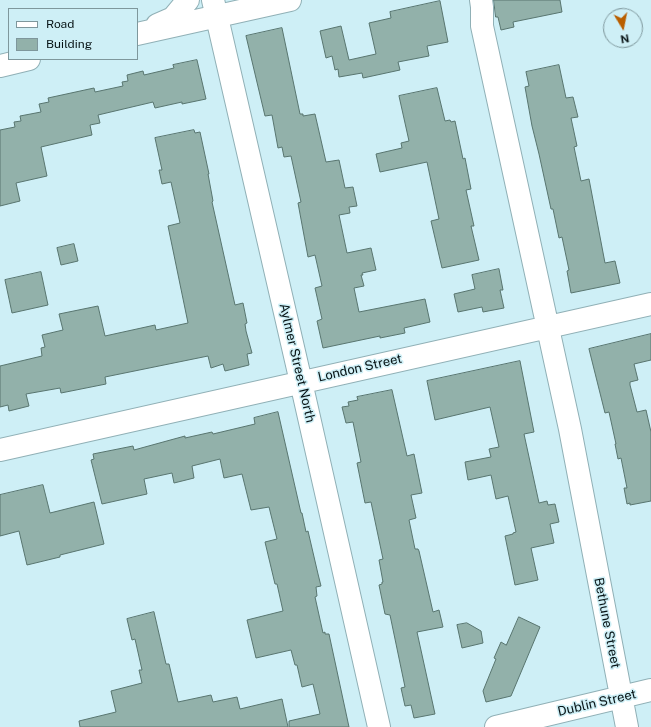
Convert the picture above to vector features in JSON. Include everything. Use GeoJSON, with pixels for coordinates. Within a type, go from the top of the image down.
{"type":"FeatureCollection","features":[{"type":"Feature","properties":{"kind":"street"},"geometry":{"type":"LineString","coordinates":[[138,33],[173,18],[188,0]]}},
{"type":"Feature","properties":{"kind":"street"},"geometry":{"type":"LineString","coordinates":[[138,33],[215,8],[290,0]]}},
{"type":"Feature","properties":{"kind":"street","name":"Bethune Street"},"geometry":{"type":"LineString","coordinates":[[481,0],[482,26],[587,518],[627,727]]}},
{"type":"Feature","properties":{"kind":"street","name":"Aylmer Street North"},"geometry":{"type":"LineString","coordinates":[[215,8],[379,727]]}},
{"type":"Feature","properties":{"kind":"street"},"geometry":{"type":"LineString","coordinates":[[0,66],[25,60]]}},
{"type":"Feature","properties":{"kind":"street","name":"London Street"},"geometry":{"type":"LineString","coordinates":[[0,450],[547,326],[651,304]]}},
{"type":"Feature","properties":{"kind":"street","name":"Dublin Street"},"geometry":{"type":"LineString","coordinates":[[496,727],[651,690]]}},
{"type":"Feature","properties":{"kind":"building"},"geometry":{"type":"Polygon","coordinates":[[[494,0],[560,0],[562,12],[513,22],[514,27],[501,30],[498,17],[496,17],[494,0]]]}},
{"type":"Feature","properties":{"kind":"building"},"geometry":{"type":"Polygon","coordinates":[[[440,1],[448,42],[427,46],[429,56],[398,62],[400,70],[363,78],[362,73],[339,77],[338,69],[335,70],[332,56],[326,58],[320,31],[341,26],[349,60],[376,54],[369,23],[391,18],[390,12],[440,1]]]}},
{"type":"Feature","properties":{"kind":"building"},"geometry":{"type":"Polygon","coordinates":[[[282,28],[300,114],[303,114],[303,116],[315,114],[326,162],[339,160],[345,188],[353,187],[357,206],[349,207],[350,213],[339,215],[347,253],[371,248],[376,270],[362,273],[363,275],[361,275],[364,286],[354,288],[359,312],[425,299],[430,322],[404,328],[405,333],[380,338],[380,336],[323,348],[317,321],[322,319],[315,288],[322,286],[315,255],[308,257],[298,203],[301,202],[291,156],[284,157],[282,147],[278,148],[272,115],[265,116],[246,36],[282,28]]]}},
{"type":"Feature","properties":{"kind":"building"},"geometry":{"type":"Polygon","coordinates":[[[197,60],[206,99],[182,104],[182,102],[155,108],[153,102],[98,115],[100,123],[90,125],[92,135],[41,147],[47,176],[16,183],[20,201],[0,206],[0,130],[15,127],[14,122],[21,121],[20,116],[41,112],[39,104],[49,102],[48,98],[94,88],[95,92],[123,86],[122,82],[128,81],[127,75],[143,71],[144,75],[174,68],[173,65],[197,60]]]}},
{"type":"Feature","properties":{"kind":"building"},"geometry":{"type":"Polygon","coordinates":[[[559,65],[566,98],[573,97],[578,117],[571,118],[577,146],[574,147],[581,181],[589,179],[605,263],[615,261],[620,283],[571,293],[567,271],[569,270],[562,237],[559,238],[553,209],[551,209],[532,126],[525,87],[529,86],[526,72],[559,65]]]}},
{"type":"Feature","properties":{"kind":"building"},"geometry":{"type":"Polygon","coordinates":[[[437,88],[445,121],[455,121],[463,159],[465,158],[471,189],[466,190],[474,226],[471,226],[479,260],[442,268],[431,221],[439,219],[427,162],[380,172],[376,154],[402,148],[401,143],[409,141],[399,96],[437,88]]]}},
{"type":"Feature","properties":{"kind":"building"},"geometry":{"type":"Polygon","coordinates":[[[194,130],[195,133],[200,132],[209,174],[212,202],[235,305],[243,303],[247,323],[245,324],[246,331],[252,353],[247,354],[249,365],[225,371],[223,364],[211,368],[208,356],[105,377],[106,384],[61,393],[60,388],[26,394],[29,406],[9,411],[8,405],[0,407],[0,366],[42,356],[41,348],[45,347],[42,335],[63,330],[59,314],[98,306],[105,336],[155,325],[156,330],[188,323],[168,226],[180,223],[171,182],[162,184],[159,170],[162,170],[155,138],[194,130]]]}},
{"type":"Feature","properties":{"kind":"building"},"geometry":{"type":"Polygon","coordinates":[[[74,244],[78,261],[61,265],[57,248],[74,244]]]}},
{"type":"Feature","properties":{"kind":"building"},"geometry":{"type":"Polygon","coordinates":[[[499,269],[503,290],[500,290],[504,308],[483,312],[482,307],[458,312],[454,294],[475,289],[472,275],[499,269]]]}},
{"type":"Feature","properties":{"kind":"building"},"geometry":{"type":"Polygon","coordinates":[[[41,272],[48,305],[12,313],[5,280],[41,272]]]}},
{"type":"Feature","properties":{"kind":"building"},"geometry":{"type":"Polygon","coordinates":[[[651,334],[651,360],[634,364],[638,380],[630,382],[630,385],[637,412],[646,410],[651,432],[651,501],[630,505],[630,503],[627,504],[624,488],[627,488],[621,458],[618,459],[609,412],[605,413],[589,349],[651,334]]]}},
{"type":"Feature","properties":{"kind":"building"},"geometry":{"type":"Polygon","coordinates":[[[520,361],[534,432],[524,434],[539,503],[547,501],[548,505],[555,504],[559,522],[550,524],[554,543],[531,548],[538,580],[515,585],[505,536],[516,532],[508,496],[496,499],[491,475],[468,480],[465,462],[491,457],[489,449],[499,447],[490,407],[435,420],[427,381],[520,361]]]}},
{"type":"Feature","properties":{"kind":"building"},"geometry":{"type":"Polygon","coordinates":[[[392,390],[407,456],[414,454],[422,493],[411,495],[416,518],[409,520],[415,549],[418,549],[419,551],[433,612],[439,610],[443,627],[417,632],[435,714],[414,718],[411,705],[405,706],[401,688],[405,687],[390,615],[385,614],[379,585],[383,582],[379,560],[383,559],[371,502],[365,503],[357,463],[361,462],[353,422],[346,423],[342,407],[349,406],[348,402],[358,400],[357,397],[392,390]]]}},
{"type":"Feature","properties":{"kind":"building"},"geometry":{"type":"Polygon","coordinates":[[[278,412],[301,513],[306,532],[308,531],[321,586],[316,587],[317,596],[315,597],[323,633],[325,632],[325,634],[329,634],[349,727],[289,727],[289,721],[320,714],[313,684],[302,687],[297,665],[295,665],[291,650],[256,658],[247,620],[283,611],[265,542],[277,539],[269,507],[251,510],[242,474],[224,478],[220,459],[192,466],[194,478],[174,483],[172,473],[144,479],[147,494],[102,504],[91,460],[94,459],[93,454],[133,446],[134,450],[185,436],[185,438],[212,432],[213,434],[255,424],[254,418],[278,412]]]}},
{"type":"Feature","properties":{"kind":"building"},"geometry":{"type":"Polygon","coordinates":[[[43,485],[50,513],[94,502],[104,544],[27,565],[19,531],[0,536],[0,495],[43,485]]]}},
{"type":"Feature","properties":{"kind":"building"},"geometry":{"type":"Polygon","coordinates":[[[154,612],[166,664],[169,664],[178,702],[211,695],[213,702],[237,697],[240,709],[282,699],[288,727],[80,727],[79,721],[116,712],[111,691],[142,683],[139,670],[142,670],[135,639],[132,640],[127,619],[154,612]]]}},
{"type":"Feature","properties":{"kind":"building"},"geometry":{"type":"Polygon","coordinates":[[[519,617],[540,627],[511,696],[486,702],[483,691],[496,659],[494,658],[501,642],[506,645],[519,617]]]}},
{"type":"Feature","properties":{"kind":"building"},"geometry":{"type":"Polygon","coordinates":[[[467,623],[481,631],[483,643],[462,648],[457,625],[467,623]]]}}]}
